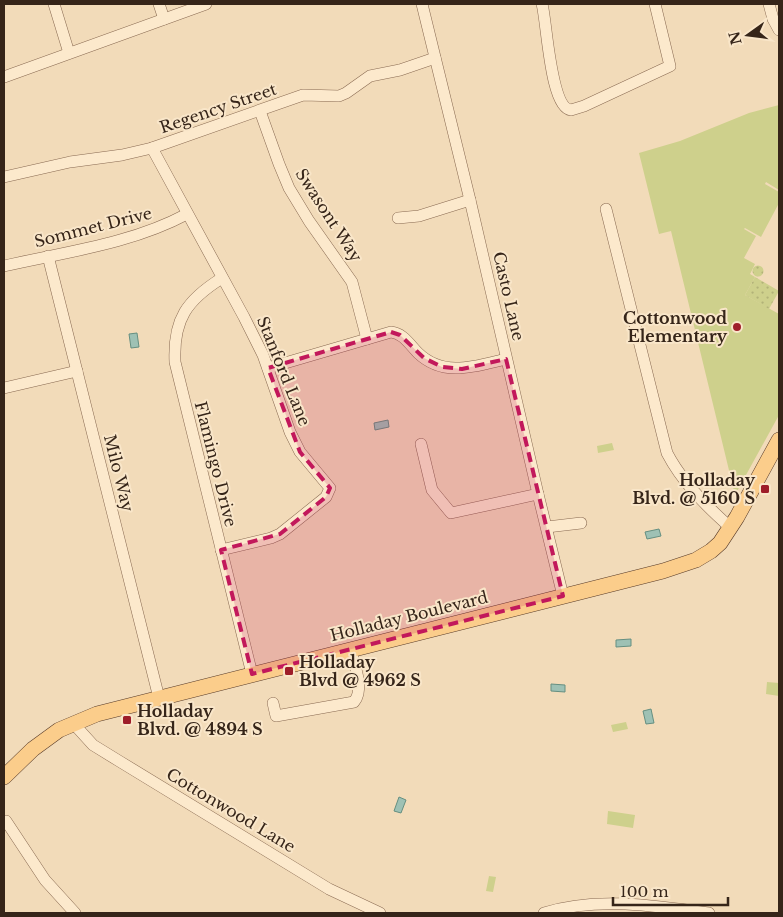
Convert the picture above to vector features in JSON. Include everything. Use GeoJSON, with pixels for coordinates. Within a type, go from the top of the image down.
{"type":"FeatureCollection","features":[{"type":"Feature","properties":{"kind":"main road","name":"Holladay Boulevard"},"geometry":{"type":"LineString","coordinates":[[5,772],[59,730],[105,711],[690,563],[711,551],[724,538],[779,440]]}},
{"type":"Feature","properties":{"kind":"street"},"geometry":{"type":"LineString","coordinates":[[54,4],[69,53]]}},
{"type":"Feature","properties":{"kind":"street"},"geometry":{"type":"LineString","coordinates":[[159,4],[164,19]]}},
{"type":"Feature","properties":{"kind":"street"},"geometry":{"type":"LineString","coordinates":[[4,76],[206,4]]}},
{"type":"Feature","properties":{"kind":"street","name":"Casto Lane"},"geometry":{"type":"LineString","coordinates":[[422,4],[564,596]]}},
{"type":"Feature","properties":{"kind":"street"},"geometry":{"type":"LineString","coordinates":[[542,4],[552,69],[562,103],[567,110],[584,106],[670,66],[655,4]]}},
{"type":"Feature","properties":{"kind":"street"},"geometry":{"type":"LineString","coordinates":[[769,4],[774,23],[779,30]]}},
{"type":"Feature","properties":{"kind":"street","name":"Regency Street"},"geometry":{"type":"LineString","coordinates":[[4,176],[152,148],[304,95],[339,96],[370,76],[400,70],[435,58]]}},
{"type":"Feature","properties":{"kind":"street","name":"Swasont Way"},"geometry":{"type":"LineString","coordinates":[[260,111],[278,164],[289,188],[306,217],[352,282],[366,339]]}},
{"type":"Feature","properties":{"kind":"street","name":"Stanford Lane"},"geometry":{"type":"LineString","coordinates":[[152,148],[244,317],[268,368],[283,414],[300,452],[330,488],[326,497],[280,534],[271,538],[221,550]]}},
{"type":"Feature","properties":{"kind":"street"},"geometry":{"type":"LineString","coordinates":[[398,218],[427,214],[470,200]]}},
{"type":"Feature","properties":{"kind":"street"},"geometry":{"type":"LineString","coordinates":[[606,210],[667,453],[673,465],[688,485],[730,528]]}},
{"type":"Feature","properties":{"kind":"street","name":"Sommet Drive"},"geometry":{"type":"LineString","coordinates":[[4,266],[137,236],[159,228],[187,214]]}},
{"type":"Feature","properties":{"kind":"street","name":"Milo Way"},"geometry":{"type":"LineString","coordinates":[[48,256],[159,698]]}},
{"type":"Feature","properties":{"kind":"street","name":"Flamingo Drive"},"geometry":{"type":"LineString","coordinates":[[222,278],[205,289],[188,305],[180,321],[174,347],[175,362],[252,674]]}},
{"type":"Feature","properties":{"kind":"street"},"geometry":{"type":"LineString","coordinates":[[268,368],[387,333],[397,333],[424,358],[449,368],[469,368],[506,359]]}},
{"type":"Feature","properties":{"kind":"street"},"geometry":{"type":"LineString","coordinates":[[4,388],[77,371]]}},
{"type":"Feature","properties":{"kind":"street"},"geometry":{"type":"LineString","coordinates":[[421,444],[432,490],[451,513],[538,494]]}},
{"type":"Feature","properties":{"kind":"street"},"geometry":{"type":"LineString","coordinates":[[547,526],[581,523]]}},
{"type":"Feature","properties":{"kind":"street"},"geometry":{"type":"LineString","coordinates":[[273,703],[276,716],[347,705],[354,702],[358,697],[359,690],[350,649]]}},
{"type":"Feature","properties":{"kind":"street","name":"Cottonwood Lane"},"geometry":{"type":"LineString","coordinates":[[73,723],[82,735],[100,749],[309,878],[379,913]]}},
{"type":"Feature","properties":{"kind":"street"},"geometry":{"type":"LineString","coordinates":[[6,821],[45,880],[75,913]]}},
{"type":"Feature","properties":{"kind":"street"},"geometry":{"type":"LineString","coordinates":[[544,913],[625,904],[709,913]]}},
{"type":"Feature","properties":{"kind":"highlighted area"},"geometry":{"type":"Polygon","coordinates":[[[391,332],[400,335],[424,358],[442,367],[462,369],[506,359],[563,596],[252,674],[221,550],[280,534],[326,497],[330,488],[300,452],[268,368],[391,332]]]}},
{"type":"Feature","properties":{"kind":"green space","name":"Cottonwood Elementary"},"geometry":{"type":"Polygon","coordinates":[[[779,105],[779,190],[766,182],[765,184],[779,192],[779,203],[761,237],[744,229],[756,236],[744,258],[755,264],[750,274],[755,277],[745,295],[779,314],[779,415],[735,495],[671,231],[659,234],[639,153],[680,141],[749,113],[779,105]]]}},
{"type":"Feature","properties":{"kind":"green space"},"geometry":{"type":"Polygon","coordinates":[[[758,265],[764,271],[758,277],[752,271],[758,265]]]}},
{"type":"Feature","properties":{"kind":"green space"},"geometry":{"type":"Polygon","coordinates":[[[755,277],[779,291],[769,309],[745,295],[755,277]]]}},
{"type":"Feature","properties":{"kind":"green space"},"geometry":{"type":"Polygon","coordinates":[[[612,443],[614,450],[598,453],[597,446],[612,443]]]}},
{"type":"Feature","properties":{"kind":"green space"},"geometry":{"type":"Polygon","coordinates":[[[767,682],[779,683],[779,696],[766,694],[767,682]]]}},
{"type":"Feature","properties":{"kind":"green space"},"geometry":{"type":"Polygon","coordinates":[[[626,722],[628,729],[613,732],[611,725],[626,722]]]}},
{"type":"Feature","properties":{"kind":"green space"},"geometry":{"type":"Polygon","coordinates":[[[608,811],[635,815],[633,828],[607,824],[608,811]]]}},
{"type":"Feature","properties":{"kind":"green space"},"geometry":{"type":"Polygon","coordinates":[[[489,876],[496,877],[493,892],[486,891],[489,876]]]}},
{"type":"Feature","properties":{"kind":"shaded area"},"geometry":{"type":"Polygon","coordinates":[[[137,333],[139,347],[131,348],[129,334],[137,333]]]}},
{"type":"Feature","properties":{"kind":"shaded area"},"geometry":{"type":"Polygon","coordinates":[[[388,420],[389,427],[375,430],[374,423],[388,420]]]}},
{"type":"Feature","properties":{"kind":"shaded area"},"geometry":{"type":"Polygon","coordinates":[[[659,529],[661,536],[647,539],[645,532],[659,529]]]}},
{"type":"Feature","properties":{"kind":"shaded area"},"geometry":{"type":"Polygon","coordinates":[[[631,639],[631,646],[616,647],[616,640],[631,639]]]}},
{"type":"Feature","properties":{"kind":"shaded area"},"geometry":{"type":"Polygon","coordinates":[[[551,684],[565,685],[565,692],[551,691],[551,684]]]}},
{"type":"Feature","properties":{"kind":"shaded area"},"geometry":{"type":"Polygon","coordinates":[[[651,709],[654,723],[646,724],[643,711],[651,709]]]}},
{"type":"Feature","properties":{"kind":"shaded area"},"geometry":{"type":"Polygon","coordinates":[[[399,797],[406,800],[401,813],[394,811],[399,797]]]}},
{"type":"Feature","properties":{"kind":"place","name":"Cottonwood Elementary"},"geometry":{"type":"Point","coordinates":[737,327]}},
{"type":"Feature","properties":{"kind":"place","name":"Holladay Blvd. @ 5160 S"},"geometry":{"type":"Point","coordinates":[765,489]}},
{"type":"Feature","properties":{"kind":"place","name":"Holladay Blvd @ 4962 S"},"geometry":{"type":"Point","coordinates":[289,671]}},
{"type":"Feature","properties":{"kind":"place","name":"Holladay Blvd. @ 4894 S"},"geometry":{"type":"Point","coordinates":[127,720]}}]}
